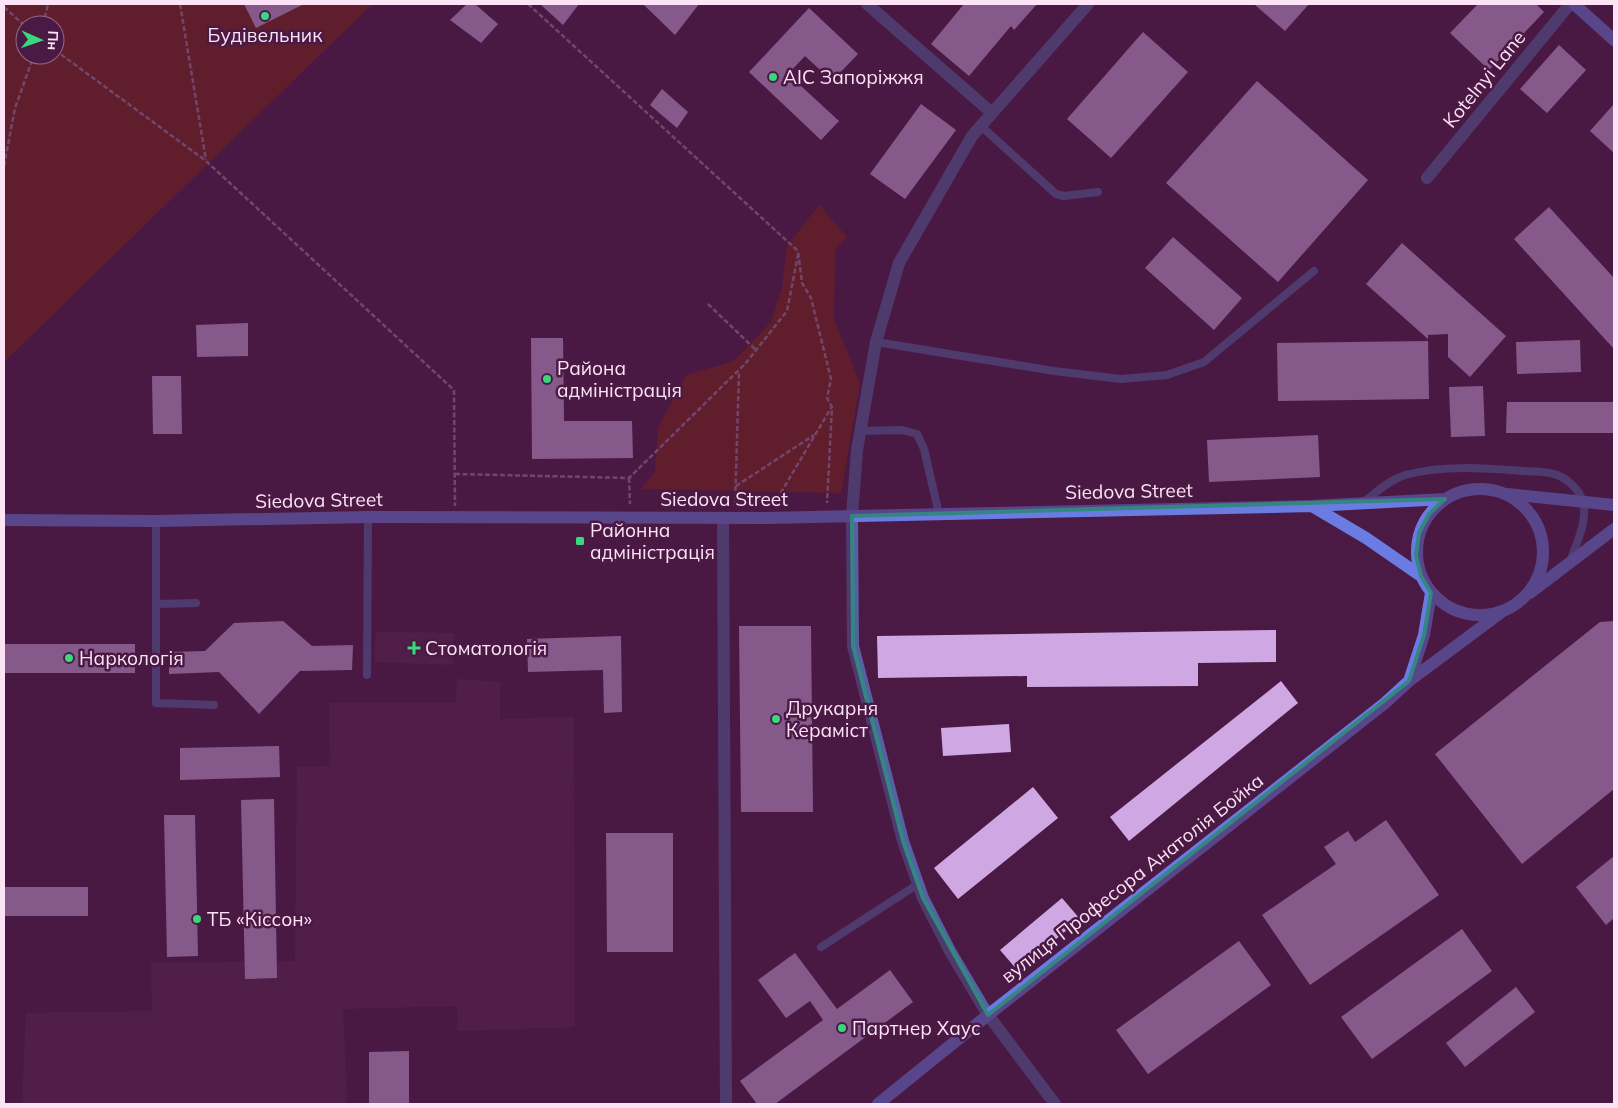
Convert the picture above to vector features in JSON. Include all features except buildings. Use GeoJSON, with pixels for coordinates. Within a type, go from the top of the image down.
{"type":"FeatureCollection","features":[{"type":"Feature","properties":{"kind":"street"},"geometry":{"type":"LineString","coordinates":[[868,4],[992,113]]}},
{"type":"Feature","properties":{"kind":"street"},"geometry":{"type":"LineString","coordinates":[[1055,1104],[988,1015],[950,951],[923,898],[903,841],[853,646],[852,516],[857,450],[876,342],[899,263],[972,136],[1088,4]]}},
{"type":"Feature","properties":{"kind":"street"},"geometry":{"type":"LineString","coordinates":[[1572,4],[1614,40]]}},
{"type":"Feature","properties":{"kind":"street","name":"Kotelnyi Lane"},"geometry":{"type":"LineString","coordinates":[[1427,178],[1572,4]]}},
{"type":"Feature","properties":{"kind":"street"},"geometry":{"type":"LineString","coordinates":[[1614,505],[1507,494],[1486,489],[1464,490],[1445,499],[1429,514],[1419,533],[1416,555],[1421,576],[1431,593],[1446,606],[1464,613],[1484,615],[1504,610],[1520,600],[1614,530]]}},
{"type":"Feature","properties":{"kind":"street"},"geometry":{"type":"LineString","coordinates":[[1507,494],[1524,507],[1537,525],[1542,546],[1541,567],[1533,585],[1520,600]]}},
{"type":"Feature","properties":{"kind":"street","name":"Siedova Street"},"geometry":{"type":"LineString","coordinates":[[4,520],[156,521],[368,517],[766,518],[1312,506],[1445,499]]}},
{"type":"Feature","properties":{"kind":"street"},"geometry":{"type":"LineString","coordinates":[[1312,506],[1366,538],[1421,576]]}},
{"type":"Feature","properties":{"kind":"street"},"geometry":{"type":"LineString","coordinates":[[726,1104],[729,518]]}},
{"type":"Feature","properties":{"kind":"street"},"geometry":{"type":"LineString","coordinates":[[1409,681],[1424,635],[1431,593]]}},
{"type":"Feature","properties":{"kind":"street","name":"вулиця Професора Анатолія Бойка"},"geometry":{"type":"LineString","coordinates":[[878,1104],[988,1015],[1385,703],[1409,681],[1504,610]]}},
{"type":"Feature","properties":{"kind":"lane"},"geometry":{"type":"LineString","coordinates":[[981,126],[1056,194],[1064,196],[1098,192]]}},
{"type":"Feature","properties":{"kind":"lane"},"geometry":{"type":"LineString","coordinates":[[876,342],[1054,372],[1121,380],[1167,374],[1204,362],[1314,271]]}},
{"type":"Feature","properties":{"kind":"lane"},"geometry":{"type":"LineString","coordinates":[[861,431],[902,430],[917,434],[924,449],[939,514]]}},
{"type":"Feature","properties":{"kind":"lane"},"geometry":{"type":"LineString","coordinates":[[1361,503],[1403,476],[1439,469],[1496,469],[1554,474],[1572,485],[1583,502],[1581,529],[1569,564]]}},
{"type":"Feature","properties":{"kind":"lane"},"geometry":{"type":"LineString","coordinates":[[367,676],[368,517]]}},
{"type":"Feature","properties":{"kind":"lane"},"geometry":{"type":"LineString","coordinates":[[156,521],[156,704],[214,705]]}},
{"type":"Feature","properties":{"kind":"lane"},"geometry":{"type":"LineString","coordinates":[[156,604],[196,604]]}},
{"type":"Feature","properties":{"kind":"lane"},"geometry":{"type":"LineString","coordinates":[[821,947],[918,884]]}},
{"type":"Feature","properties":{"kind":"path"},"geometry":{"type":"LineString","coordinates":[[180,4],[206,161]]}},
{"type":"Feature","properties":{"kind":"path"},"geometry":{"type":"LineString","coordinates":[[528,4],[798,251],[802,283],[811,298],[831,379],[827,398],[832,407],[828,517]]}},
{"type":"Feature","properties":{"kind":"path"},"geometry":{"type":"LineString","coordinates":[[4,7],[15,17]]}},
{"type":"Feature","properties":{"kind":"path"},"geometry":{"type":"LineString","coordinates":[[65,57],[206,161],[454,390],[455,517]]}},
{"type":"Feature","properties":{"kind":"path"},"geometry":{"type":"LineString","coordinates":[[4,166],[15,108],[30,65]]}},
{"type":"Feature","properties":{"kind":"path"},"geometry":{"type":"LineString","coordinates":[[455,474],[629,478],[739,370],[787,311],[798,251]]}},
{"type":"Feature","properties":{"kind":"path"},"geometry":{"type":"LineString","coordinates":[[708,304],[756,350]]}},
{"type":"Feature","properties":{"kind":"path"},"geometry":{"type":"LineString","coordinates":[[729,518],[736,486],[739,370]]}},
{"type":"Feature","properties":{"kind":"path"},"geometry":{"type":"LineString","coordinates":[[766,518],[832,407]]}},
{"type":"Feature","properties":{"kind":"path"},"geometry":{"type":"LineString","coordinates":[[736,486],[816,435]]}},
{"type":"Feature","properties":{"kind":"path"},"geometry":{"type":"LineString","coordinates":[[629,478],[630,518]]}},
{"type":"Feature","properties":{"kind":"highlighted area"},"geometry":{"type":"Polygon","coordinates":[[[1445,499],[1429,514],[1419,533],[1416,555],[1421,576],[1431,593],[1424,635],[1409,681],[988,1015],[923,898],[903,841],[853,646],[852,516],[1445,499]]]}},
{"type":"Feature","properties":{"kind":"shaded area"},"geometry":{"type":"Polygon","coordinates":[[[4,4],[372,4],[4,362],[4,4]]]}},
{"type":"Feature","properties":{"kind":"shaded area"},"geometry":{"type":"Polygon","coordinates":[[[819,205],[847,237],[835,250],[834,319],[860,383],[841,493],[641,489],[655,472],[658,428],[686,375],[734,361],[771,322],[782,288],[787,246],[819,205]]]}},
{"type":"Feature","properties":{"kind":"shaded area","name":"Стоматологія"},"geometry":{"type":"Polygon","coordinates":[[[376,632],[454,633],[453,665],[374,662],[376,632]]]}},
{"type":"Feature","properties":{"kind":"shaded area"},"geometry":{"type":"Polygon","coordinates":[[[457,679],[500,682],[500,719],[574,717],[575,1027],[458,1031],[457,1006],[343,1009],[347,1104],[22,1104],[26,1013],[152,1011],[151,963],[295,961],[297,767],[330,766],[329,703],[456,703],[457,679]]]}},
{"type":"Feature","properties":{"kind":"place","name":"Будівельник"},"geometry":{"type":"Point","coordinates":[265,16]}},
{"type":"Feature","properties":{"kind":"place","name":"АІС Запоріжжя"},"geometry":{"type":"Point","coordinates":[773,77]}},
{"type":"Feature","properties":{"kind":"place","name":"Района адміністрація"},"geometry":{"type":"Point","coordinates":[547,379]}},
{"type":"Feature","properties":{"kind":"place","name":"Районна адміністрація"},"geometry":{"type":"Point","coordinates":[580,541]}},
{"type":"Feature","properties":{"kind":"place","name":"Стоматологія"},"geometry":{"type":"Point","coordinates":[414,648]}},
{"type":"Feature","properties":{"kind":"place","name":"Наркологія"},"geometry":{"type":"Point","coordinates":[69,658]}},
{"type":"Feature","properties":{"kind":"place","name":"Друкарня Кераміст"},"geometry":{"type":"Point","coordinates":[776,719]}},
{"type":"Feature","properties":{"kind":"place","name":"ТБ «Кіссон»"},"geometry":{"type":"Point","coordinates":[197,919]}},
{"type":"Feature","properties":{"kind":"place","name":"Партнер Хаус"},"geometry":{"type":"Point","coordinates":[842,1028]}}]}
